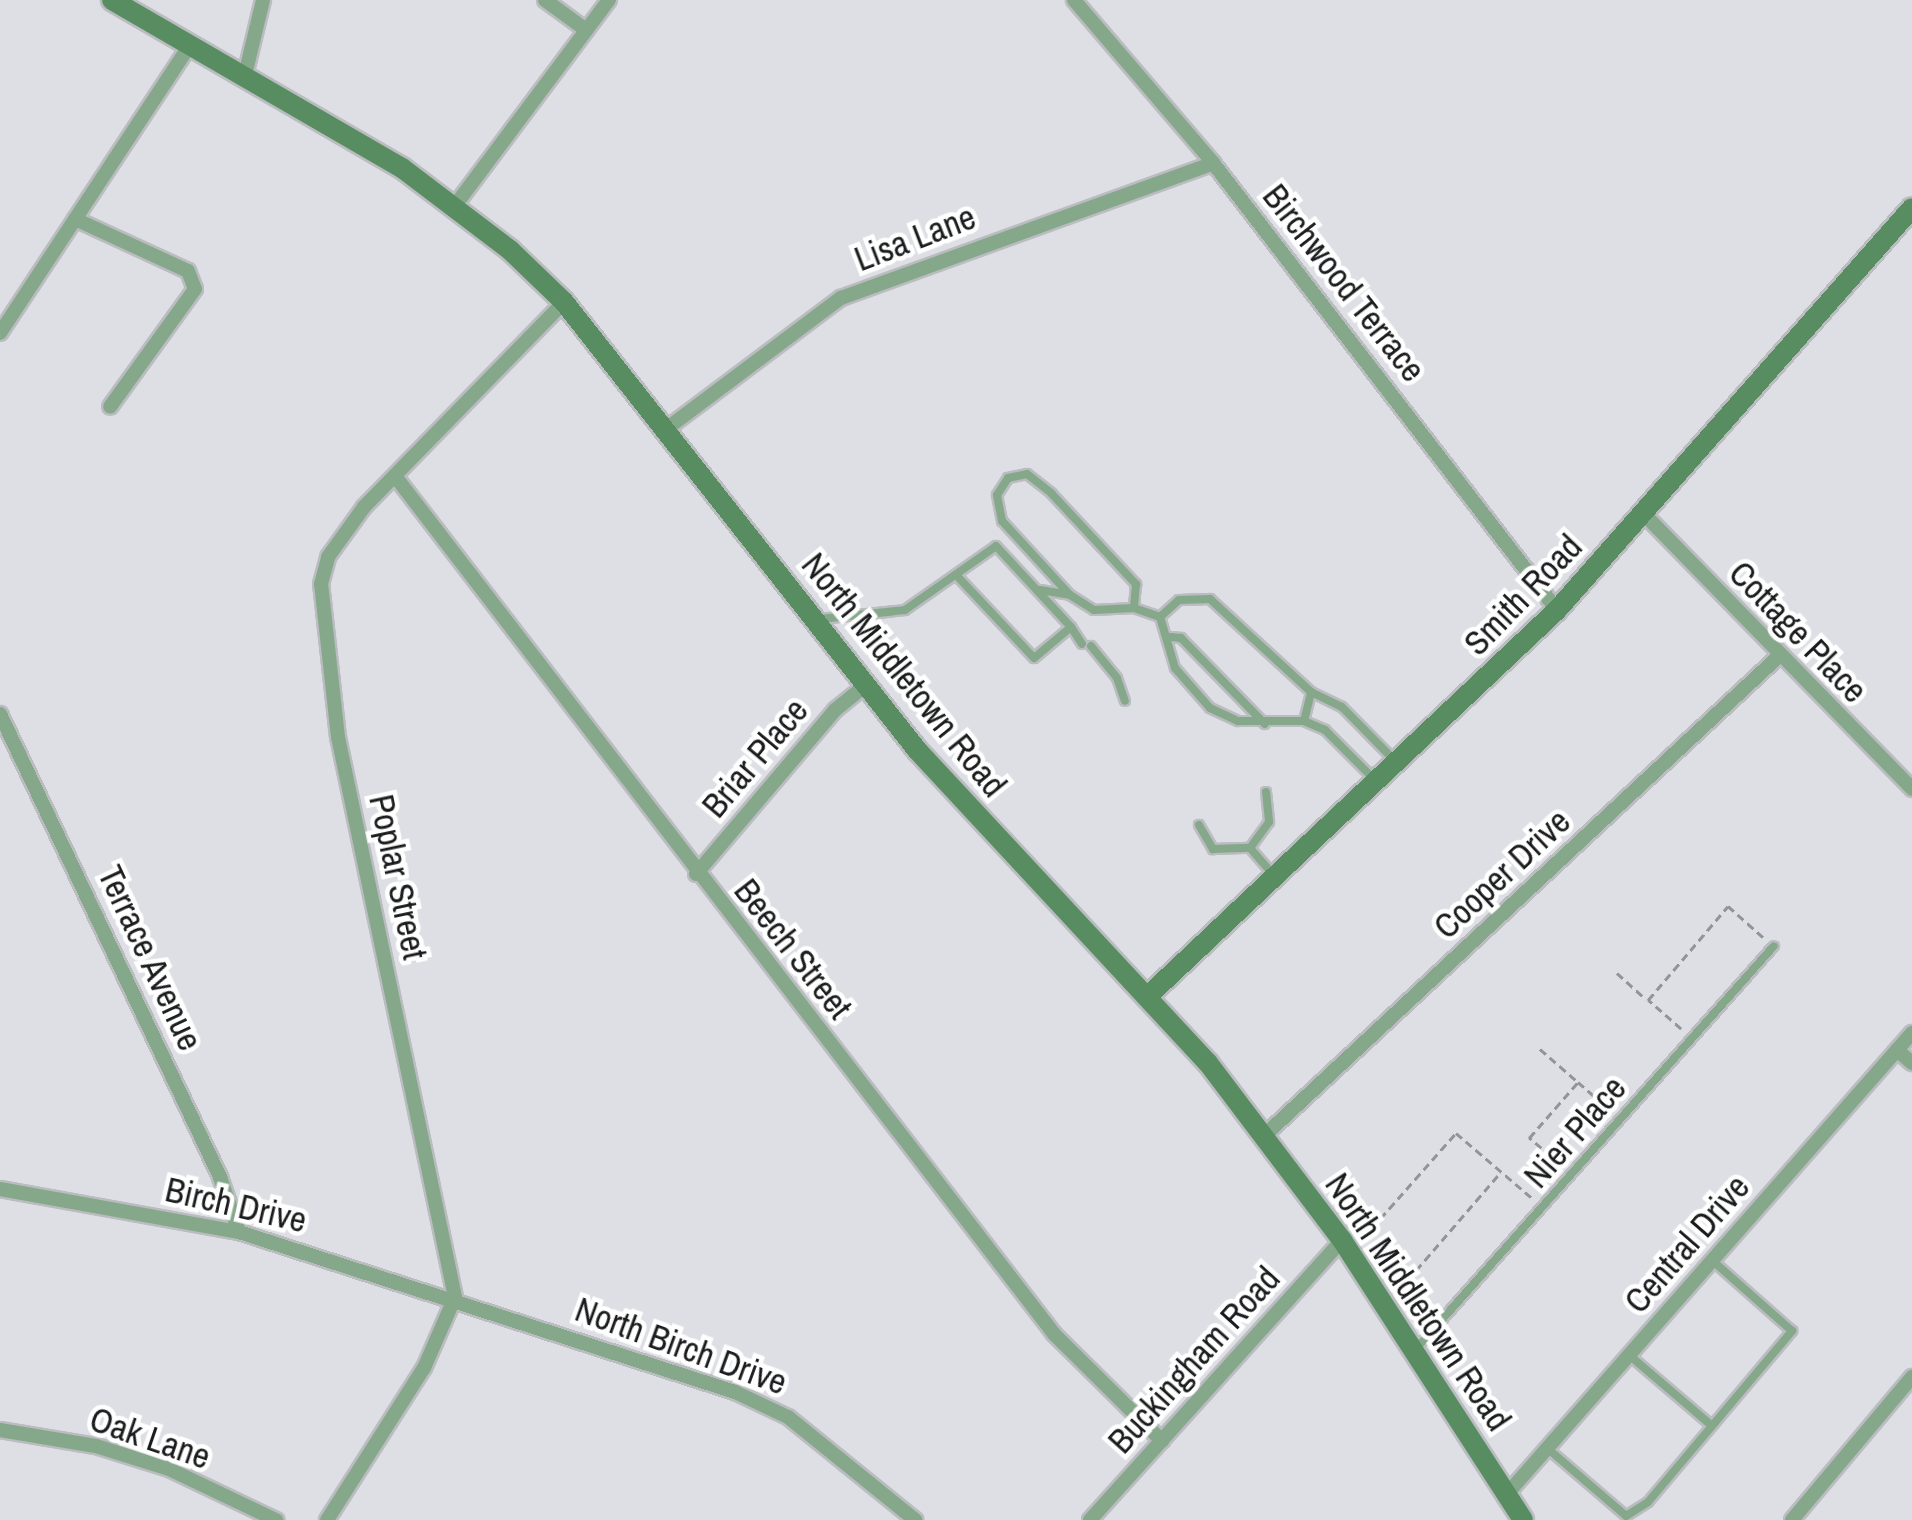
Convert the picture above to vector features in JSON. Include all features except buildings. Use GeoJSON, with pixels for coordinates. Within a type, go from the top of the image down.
{"type":"FeatureCollection","features":[{"type":"Feature","properties":{"kind":"street","name":"North Middletown Road"},"geometry":{"type":"LineString","coordinates":[[112,0],[352,135],[454,207],[564,302],[669,428],[866,686],[968,809],[1148,996],[1353,1239],[1414,1351],[1524,1520]]}},
{"type":"Feature","properties":{"kind":"street"},"geometry":{"type":"LineString","coordinates":[[246,75],[263,0]]}},
{"type":"Feature","properties":{"kind":"street"},"geometry":{"type":"LineString","coordinates":[[544,0],[586,30]]}},
{"type":"Feature","properties":{"kind":"street"},"geometry":{"type":"LineString","coordinates":[[454,207],[608,0]]}},
{"type":"Feature","properties":{"kind":"street","name":"Birchwood Terrace"},"geometry":{"type":"LineString","coordinates":[[1074,0],[1214,163],[1557,610]]}},
{"type":"Feature","properties":{"kind":"street"},"geometry":{"type":"LineString","coordinates":[[2,326],[191,43]]}},
{"type":"Feature","properties":{"kind":"street","name":"Lisa Lane"},"geometry":{"type":"LineString","coordinates":[[669,428],[841,298],[1214,163]]}},
{"type":"Feature","properties":{"kind":"street","name":"Smith Road"},"geometry":{"type":"LineString","coordinates":[[1148,996],[1557,610],[1912,208]]}},
{"type":"Feature","properties":{"kind":"street"},"geometry":{"type":"LineString","coordinates":[[75,220],[188,271],[195,289],[110,407]]}},
{"type":"Feature","properties":{"kind":"street","name":"Poplar Street"},"geometry":{"type":"LineString","coordinates":[[455,1297],[338,737],[321,618],[328,557],[344,530],[564,302]]}},
{"type":"Feature","properties":{"kind":"street","name":"Beech Street"},"geometry":{"type":"LineString","coordinates":[[396,476],[696,874],[1054,1334],[1162,1441]]}},
{"type":"Feature","properties":{"kind":"street","name":"Cottage Place"},"geometry":{"type":"LineString","coordinates":[[1644,514],[1912,789]]}},
{"type":"Feature","properties":{"kind":"street","name":"Cooper Drive"},"geometry":{"type":"LineString","coordinates":[[1265,1136],[1779,656]]}},
{"type":"Feature","properties":{"kind":"street","name":"Briar Place"},"geometry":{"type":"LineString","coordinates":[[696,874],[835,710],[866,686]]}},
{"type":"Feature","properties":{"kind":"street","name":"Terrace Avenue"},"geometry":{"type":"LineString","coordinates":[[0,714],[220,1177],[239,1232]]}},
{"type":"Feature","properties":{"kind":"street","name":"Central Drive"},"geometry":{"type":"LineString","coordinates":[[1507,1494],[1912,1033]]}},
{"type":"Feature","properties":{"kind":"street"},"geometry":{"type":"LineString","coordinates":[[1897,1050],[1912,1063]]}},
{"type":"Feature","properties":{"kind":"street","name":"Birch Drive"},"geometry":{"type":"LineString","coordinates":[[0,1189],[239,1232],[455,1297]]}},
{"type":"Feature","properties":{"kind":"street","name":"Buckingham Road"},"geometry":{"type":"LineString","coordinates":[[1090,1520],[1353,1239]]}},
{"type":"Feature","properties":{"kind":"street"},"geometry":{"type":"LineString","coordinates":[[328,1520],[424,1368],[455,1297]]}},
{"type":"Feature","properties":{"kind":"street","name":"North Birch Drive"},"geometry":{"type":"LineString","coordinates":[[455,1297],[735,1392],[788,1417],[915,1520]]}},
{"type":"Feature","properties":{"kind":"street"},"geometry":{"type":"LineString","coordinates":[[1792,1520],[1912,1377]]}},
{"type":"Feature","properties":{"kind":"street","name":"Oak Lane"},"geometry":{"type":"LineString","coordinates":[[0,1430],[96,1446],[169,1469],[276,1520]]}},
{"type":"Feature","properties":{"kind":"lane"},"geometry":{"type":"LineString","coordinates":[[1134,608],[1136,584],[1051,494],[1027,474],[1008,478],[997,496],[1002,520],[1070,595],[1094,610],[1134,608],[1160,617],[1171,637],[1175,668],[1187,687],[1210,708],[1265,724],[1304,721],[1326,730],[1378,783]]}},
{"type":"Feature","properties":{"kind":"lane"},"geometry":{"type":"LineString","coordinates":[[815,620],[904,610],[996,546],[1118,678],[1126,701]]}},
{"type":"Feature","properties":{"kind":"lane"},"geometry":{"type":"LineString","coordinates":[[958,576],[1034,658],[1071,627]]}},
{"type":"Feature","properties":{"kind":"lane"},"geometry":{"type":"LineString","coordinates":[[1040,590],[1070,595]]}},
{"type":"Feature","properties":{"kind":"lane"},"geometry":{"type":"LineString","coordinates":[[1160,617],[1179,600],[1210,598],[1311,692],[1342,707],[1398,764]]}},
{"type":"Feature","properties":{"kind":"lane"},"geometry":{"type":"LineString","coordinates":[[1171,637],[1181,638],[1265,724]]}},
{"type":"Feature","properties":{"kind":"lane"},"geometry":{"type":"LineString","coordinates":[[1304,721],[1311,692]]}},
{"type":"Feature","properties":{"kind":"lane"},"geometry":{"type":"LineString","coordinates":[[1250,848],[1269,822],[1266,792]]}},
{"type":"Feature","properties":{"kind":"lane"},"geometry":{"type":"LineString","coordinates":[[1199,825],[1213,850],[1250,848]]}},
{"type":"Feature","properties":{"kind":"lane"},"geometry":{"type":"LineString","coordinates":[[1250,848],[1276,877]]}},
{"type":"Feature","properties":{"kind":"lane","name":"Nier Place"},"geometry":{"type":"LineString","coordinates":[[1414,1351],[1774,946]]}},
{"type":"Feature","properties":{"kind":"lane"},"geometry":{"type":"LineString","coordinates":[[1547,1448],[1626,1516],[1638,1512],[1792,1331],[1712,1260]]}},
{"type":"Feature","properties":{"kind":"lane"},"geometry":{"type":"LineString","coordinates":[[1629,1355],[1712,1426]]}},
{"type":"Feature","properties":{"kind":"path"},"geometry":{"type":"LineString","coordinates":[[1648,1000],[1728,906],[1774,946]]}},
{"type":"Feature","properties":{"kind":"path"},"geometry":{"type":"LineString","coordinates":[[1617,973],[1693,1039]]}},
{"type":"Feature","properties":{"kind":"path"},"geometry":{"type":"LineString","coordinates":[[1540,1049],[1622,1120]]}},
{"type":"Feature","properties":{"kind":"path"},"geometry":{"type":"LineString","coordinates":[[1565,1168],[1530,1138],[1578,1082]]}},
{"type":"Feature","properties":{"kind":"path"},"geometry":{"type":"LineString","coordinates":[[1353,1239],[1456,1133],[1544,1208]]}},
{"type":"Feature","properties":{"kind":"path"},"geometry":{"type":"LineString","coordinates":[[1399,1290],[1502,1172]]}}]}
